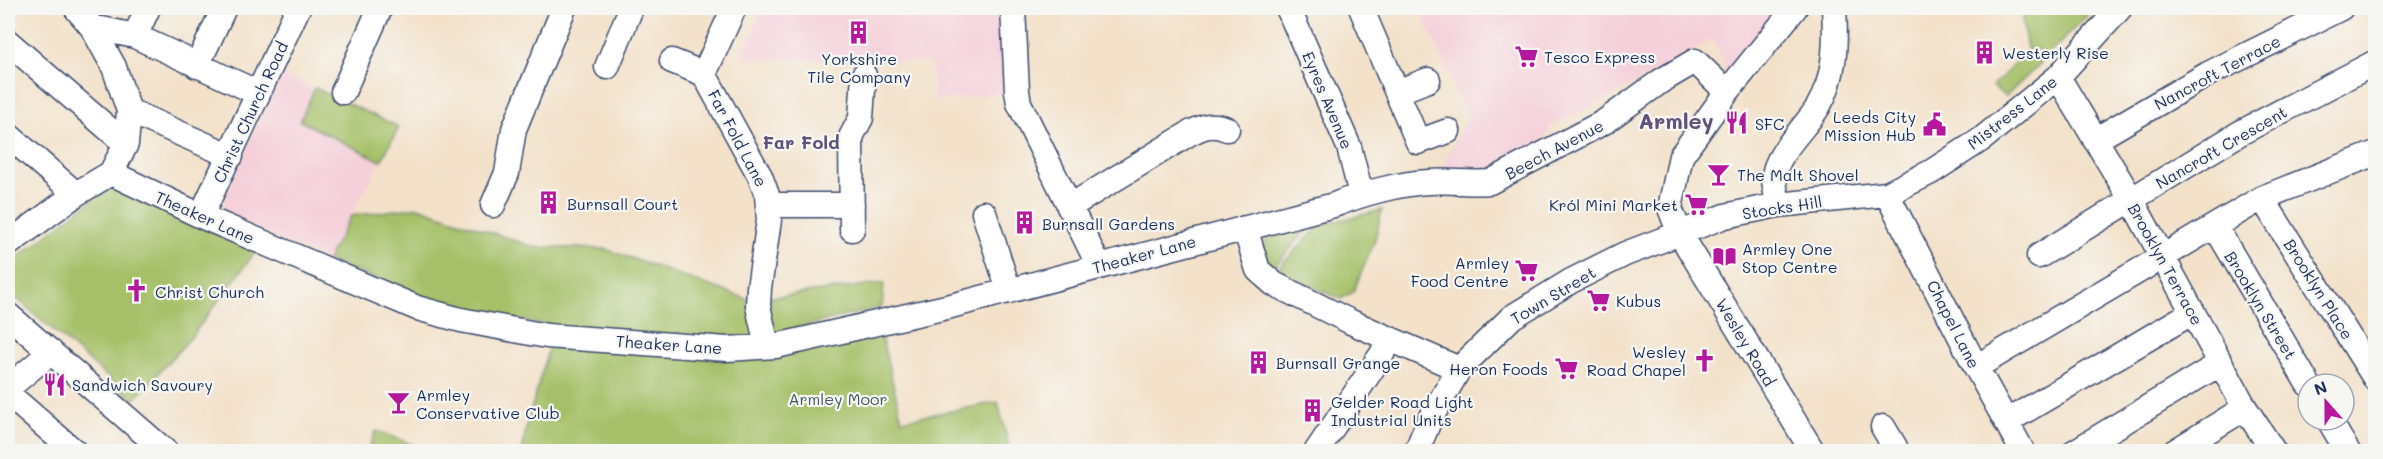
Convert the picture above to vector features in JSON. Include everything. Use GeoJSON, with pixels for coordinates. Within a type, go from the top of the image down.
{"type":"FeatureCollection","features":[{"type":"Feature","properties":{"kind":"street"},"geometry":{"type":"LineString","coordinates":[[135,36],[148,8]]}},
{"type":"Feature","properties":{"kind":"street"},"geometry":{"type":"LineString","coordinates":[[197,66],[224,8]]}},
{"type":"Feature","properties":{"kind":"street","name":"Christ Church Road"},"geometry":{"type":"LineString","coordinates":[[201,216],[231,156],[298,8]]}},
{"type":"Feature","properties":{"kind":"street"},"geometry":{"type":"LineString","coordinates":[[343,92],[380,8]]}},
{"type":"Feature","properties":{"kind":"street"},"geometry":{"type":"LineString","coordinates":[[493,204],[507,172],[514,129],[564,8]]}},
{"type":"Feature","properties":{"kind":"street"},"geometry":{"type":"LineString","coordinates":[[607,67],[631,8]]}},
{"type":"Feature","properties":{"kind":"street","name":"Far Fold Lane"},"geometry":{"type":"LineString","coordinates":[[704,74],[734,8]]}},
{"type":"Feature","properties":{"kind":"street"},"geometry":{"type":"LineString","coordinates":[[1013,8],[1017,91],[1023,114],[1099,266]]}},
{"type":"Feature","properties":{"kind":"street","name":"Eyres Avenue"},"geometry":{"type":"LineString","coordinates":[[1288,8],[1349,147],[1361,195]]}},
{"type":"Feature","properties":{"kind":"street"},"geometry":{"type":"LineString","coordinates":[[1361,8],[1418,142],[1448,131]]}},
{"type":"Feature","properties":{"kind":"street","name":"Wesley Road"},"geometry":{"type":"LineString","coordinates":[[1795,8],[1727,92],[1681,156],[1670,208],[1679,232],[1813,452]]}},
{"type":"Feature","properties":{"kind":"street"},"geometry":{"type":"LineString","coordinates":[[1778,205],[1774,177],[1777,163],[1819,106],[1832,70],[1836,43],[1834,8]]}},
{"type":"Feature","properties":{"kind":"street","name":"Mistress Lane"},"geometry":{"type":"LineString","coordinates":[[1887,194],[1931,172],[1982,139],[2058,77],[2120,8]]}},
{"type":"Feature","properties":{"kind":"street","name":"Nancroft Terrace"},"geometry":{"type":"LineString","coordinates":[[2095,140],[2208,74],[2341,8]]}},
{"type":"Feature","properties":{"kind":"street"},"geometry":{"type":"LineString","coordinates":[[84,14],[258,93]]}},
{"type":"Feature","properties":{"kind":"street"},"geometry":{"type":"LineString","coordinates":[[12,234],[111,173],[126,144],[129,111],[114,67],[84,14]]}},
{"type":"Feature","properties":{"kind":"street"},"geometry":{"type":"LineString","coordinates":[[8,42],[126,144]]}},
{"type":"Feature","properties":{"kind":"street","name":"Far Fold Lane"},"geometry":{"type":"LineString","coordinates":[[672,61],[704,74],[760,176],[768,195],[769,220],[758,306],[767,346]]}},
{"type":"Feature","properties":{"kind":"street","name":"Beech Avenue"},"geometry":{"type":"LineString","coordinates":[[1361,195],[1429,182],[1470,184],[1490,182],[1604,122],[1661,81],[1695,61],[1727,92]]}},
{"type":"Feature","properties":{"kind":"street","name":"Nancroft Crescent"},"geometry":{"type":"LineString","coordinates":[[2039,256],[2240,133],[2376,62]]}},
{"type":"Feature","properties":{"kind":"street"},"geometry":{"type":"LineString","coordinates":[[768,205],[852,217],[851,137],[861,118],[864,75]]}},
{"type":"Feature","properties":{"kind":"street","name":"Brooklyn Terrace"},"geometry":{"type":"LineString","coordinates":[[2058,77],[2164,256],[2246,408],[2274,452]]}},
{"type":"Feature","properties":{"kind":"street"},"geometry":{"type":"LineString","coordinates":[[1396,92],[1428,80]]}},
{"type":"Feature","properties":{"kind":"street"},"geometry":{"type":"LineString","coordinates":[[129,111],[231,156]]}},
{"type":"Feature","properties":{"kind":"street"},"geometry":{"type":"LineString","coordinates":[[1069,207],[1204,126],[1216,125],[1227,129]]}},
{"type":"Feature","properties":{"kind":"street"},"geometry":{"type":"LineString","coordinates":[[8,135],[76,194]]}},
{"type":"Feature","properties":{"kind":"street"},"geometry":{"type":"LineString","coordinates":[[1976,367],[2262,198],[2376,153]]}},
{"type":"Feature","properties":{"kind":"street","name":"Theaker Lane"},"geometry":{"type":"LineString","coordinates":[[111,173],[201,216],[417,308],[461,320],[547,336],[727,349],[767,346],[848,330],[1010,291],[1334,205],[1361,195]]}},
{"type":"Feature","properties":{"kind":"street","name":"Stocks Hill"},"geometry":{"type":"LineString","coordinates":[[1679,232],[1725,216],[1778,205],[1887,194]]}},
{"type":"Feature","properties":{"kind":"street","name":"Chapel Lane"},"geometry":{"type":"LineString","coordinates":[[1887,194],[1976,367],[2023,452]]}},
{"type":"Feature","properties":{"kind":"street","name":"Brooklyn Place"},"geometry":{"type":"LineString","coordinates":[[2262,198],[2376,380]]}},
{"type":"Feature","properties":{"kind":"street"},"geometry":{"type":"LineString","coordinates":[[984,213],[1010,291]]}},
{"type":"Feature","properties":{"kind":"street","name":"Brooklyn Street"},"geometry":{"type":"LineString","coordinates":[[2215,226],[2301,372]]}},
{"type":"Feature","properties":{"kind":"street"},"geometry":{"type":"LineString","coordinates":[[1245,228],[1258,270],[1274,284],[1459,369]]}},
{"type":"Feature","properties":{"kind":"street","name":"Town Street"},"geometry":{"type":"LineString","coordinates":[[1418,451],[1430,419],[1459,369],[1512,317],[1570,281],[1625,254],[1679,232]]}},
{"type":"Feature","properties":{"kind":"street"},"geometry":{"type":"LineString","coordinates":[[2006,422],[2193,312]]}},
{"type":"Feature","properties":{"kind":"street"},"geometry":{"type":"LineString","coordinates":[[8,315],[166,452]]}},
{"type":"Feature","properties":{"kind":"street"},"geometry":{"type":"LineString","coordinates":[[1316,452],[1382,354],[1389,338]]}},
{"type":"Feature","properties":{"kind":"street"},"geometry":{"type":"LineString","coordinates":[[8,388],[51,352]]}},
{"type":"Feature","properties":{"kind":"street"},"geometry":{"type":"LineString","coordinates":[[2074,452],[2221,363]]}},
{"type":"Feature","properties":{"kind":"street"},"geometry":{"type":"LineString","coordinates":[[8,394],[75,452]]}},
{"type":"Feature","properties":{"kind":"street"},"geometry":{"type":"LineString","coordinates":[[2174,452],[2246,408]]}},
{"type":"Feature","properties":{"kind":"street"},"geometry":{"type":"LineString","coordinates":[[2336,432],[2348,452]]}},
{"type":"Feature","properties":{"kind":"shaded area","name":"Yorkshire Tile Company"},"geometry":{"type":"Polygon","coordinates":[[[762,8],[1008,8],[1010,92],[934,101],[931,62],[741,58],[762,8]]]}},
{"type":"Feature","properties":{"kind":"shaded area"},"geometry":{"type":"Polygon","coordinates":[[[1419,8],[1777,8],[1727,71],[1712,39],[1630,87],[1551,126],[1543,143],[1490,170],[1440,169],[1468,117],[1419,8]]]}},
{"type":"Feature","properties":{"kind":"shaded area"},"geometry":{"type":"Polygon","coordinates":[[[279,73],[399,127],[327,260],[219,213],[279,73]]]}},
{"type":"Feature","properties":{"kind":"green space"},"geometry":{"type":"Polygon","coordinates":[[[2033,8],[2094,8],[2046,57],[2038,49],[2027,49],[2022,19],[2033,8]]]}},
{"type":"Feature","properties":{"kind":"green space"},"geometry":{"type":"Polygon","coordinates":[[[2023,56],[2034,56],[2041,63],[2005,97],[1993,86],[2023,56]]]}},
{"type":"Feature","properties":{"kind":"green space"},"geometry":{"type":"Polygon","coordinates":[[[315,88],[399,127],[381,161],[300,121],[315,88]]]}},
{"type":"Feature","properties":{"kind":"green space"},"geometry":{"type":"Polygon","coordinates":[[[110,186],[256,251],[192,336],[134,400],[8,291],[8,265],[110,186]]]}},
{"type":"Feature","properties":{"kind":"green space"},"geometry":{"type":"Polygon","coordinates":[[[418,207],[534,247],[605,249],[750,300],[884,283],[882,307],[768,335],[732,340],[586,332],[450,308],[327,260],[351,216],[418,207]]]}},
{"type":"Feature","properties":{"kind":"green space"},"geometry":{"type":"Polygon","coordinates":[[[1382,210],[1374,243],[1353,292],[1341,299],[1284,275],[1280,266],[1320,225],[1382,210]]]}},
{"type":"Feature","properties":{"kind":"green space"},"geometry":{"type":"Polygon","coordinates":[[[1311,221],[1312,224],[1269,272],[1261,250],[1269,234],[1311,221]]]}},
{"type":"Feature","properties":{"kind":"green space","name":"Armley Moor"},"geometry":{"type":"Polygon","coordinates":[[[881,336],[902,420],[998,402],[1010,451],[522,452],[526,428],[550,343],[728,359],[881,336]]]}},
{"type":"Feature","properties":{"kind":"green space"},"geometry":{"type":"Polygon","coordinates":[[[376,431],[430,451],[367,451],[376,431]]]}},
{"type":"Feature","properties":{"kind":"place","name":"Yorkshire Tile Company"},"geometry":{"type":"Point","coordinates":[859,33]}},
{"type":"Feature","properties":{"kind":"place","name":"Westerly Rise"},"geometry":{"type":"Point","coordinates":[1984,52]}},
{"type":"Feature","properties":{"kind":"place","name":"Tesco Express"},"geometry":{"type":"Point","coordinates":[1526,56]}},
{"type":"Feature","properties":{"kind":"place","name":"SFC"},"geometry":{"type":"Point","coordinates":[1737,123]}},
{"type":"Feature","properties":{"kind":"place","name":"Leeds City Mission Hub"},"geometry":{"type":"Point","coordinates":[1934,125]}},
{"type":"Feature","properties":{"kind":"place","name":"The Malt Shovel"},"geometry":{"type":"Point","coordinates":[1719,174]}},
{"type":"Feature","properties":{"kind":"place","name":"Burnsall Court"},"geometry":{"type":"Point","coordinates":[549,203]}},
{"type":"Feature","properties":{"kind":"place","name":"Król Mini Market"},"geometry":{"type":"Point","coordinates":[1696,204]}},
{"type":"Feature","properties":{"kind":"place","name":"Burnsall Gardens"},"geometry":{"type":"Point","coordinates":[1024,223]}},
{"type":"Feature","properties":{"kind":"place","name":"Armley One Stop Centre"},"geometry":{"type":"Point","coordinates":[1724,257]}},
{"type":"Feature","properties":{"kind":"place","name":"Armley Food Centre"},"geometry":{"type":"Point","coordinates":[1527,271]}},
{"type":"Feature","properties":{"kind":"place","name":"Christ Church"},"geometry":{"type":"Point","coordinates":[137,291]}},
{"type":"Feature","properties":{"kind":"place","name":"Kubus"},"geometry":{"type":"Point","coordinates":[1598,300]}},
{"type":"Feature","properties":{"kind":"place","name":"Wesley Road Chapel"},"geometry":{"type":"Point","coordinates":[1704,360]}},
{"type":"Feature","properties":{"kind":"place","name":"Burnsall Grange"},"geometry":{"type":"Point","coordinates":[1258,362]}},
{"type":"Feature","properties":{"kind":"place","name":"Heron Foods"},"geometry":{"type":"Point","coordinates":[1566,368]}},
{"type":"Feature","properties":{"kind":"place","name":"Sandwich Savoury"},"geometry":{"type":"Point","coordinates":[54,384]}},
{"type":"Feature","properties":{"kind":"place","name":"Armley Conservative Club"},"geometry":{"type":"Point","coordinates":[398,403]}},
{"type":"Feature","properties":{"kind":"place","name":"Gelder Road Light Industrial Units"},"geometry":{"type":"Point","coordinates":[1313,410]}},
{"type":"Feature","properties":{"kind":"district","name":"Armley"},"geometry":{"type":"Point","coordinates":[1676,120]}},
{"type":"Feature","properties":{"kind":"district","name":"Far Fold"},"geometry":{"type":"Point","coordinates":[801,142]}}]}
